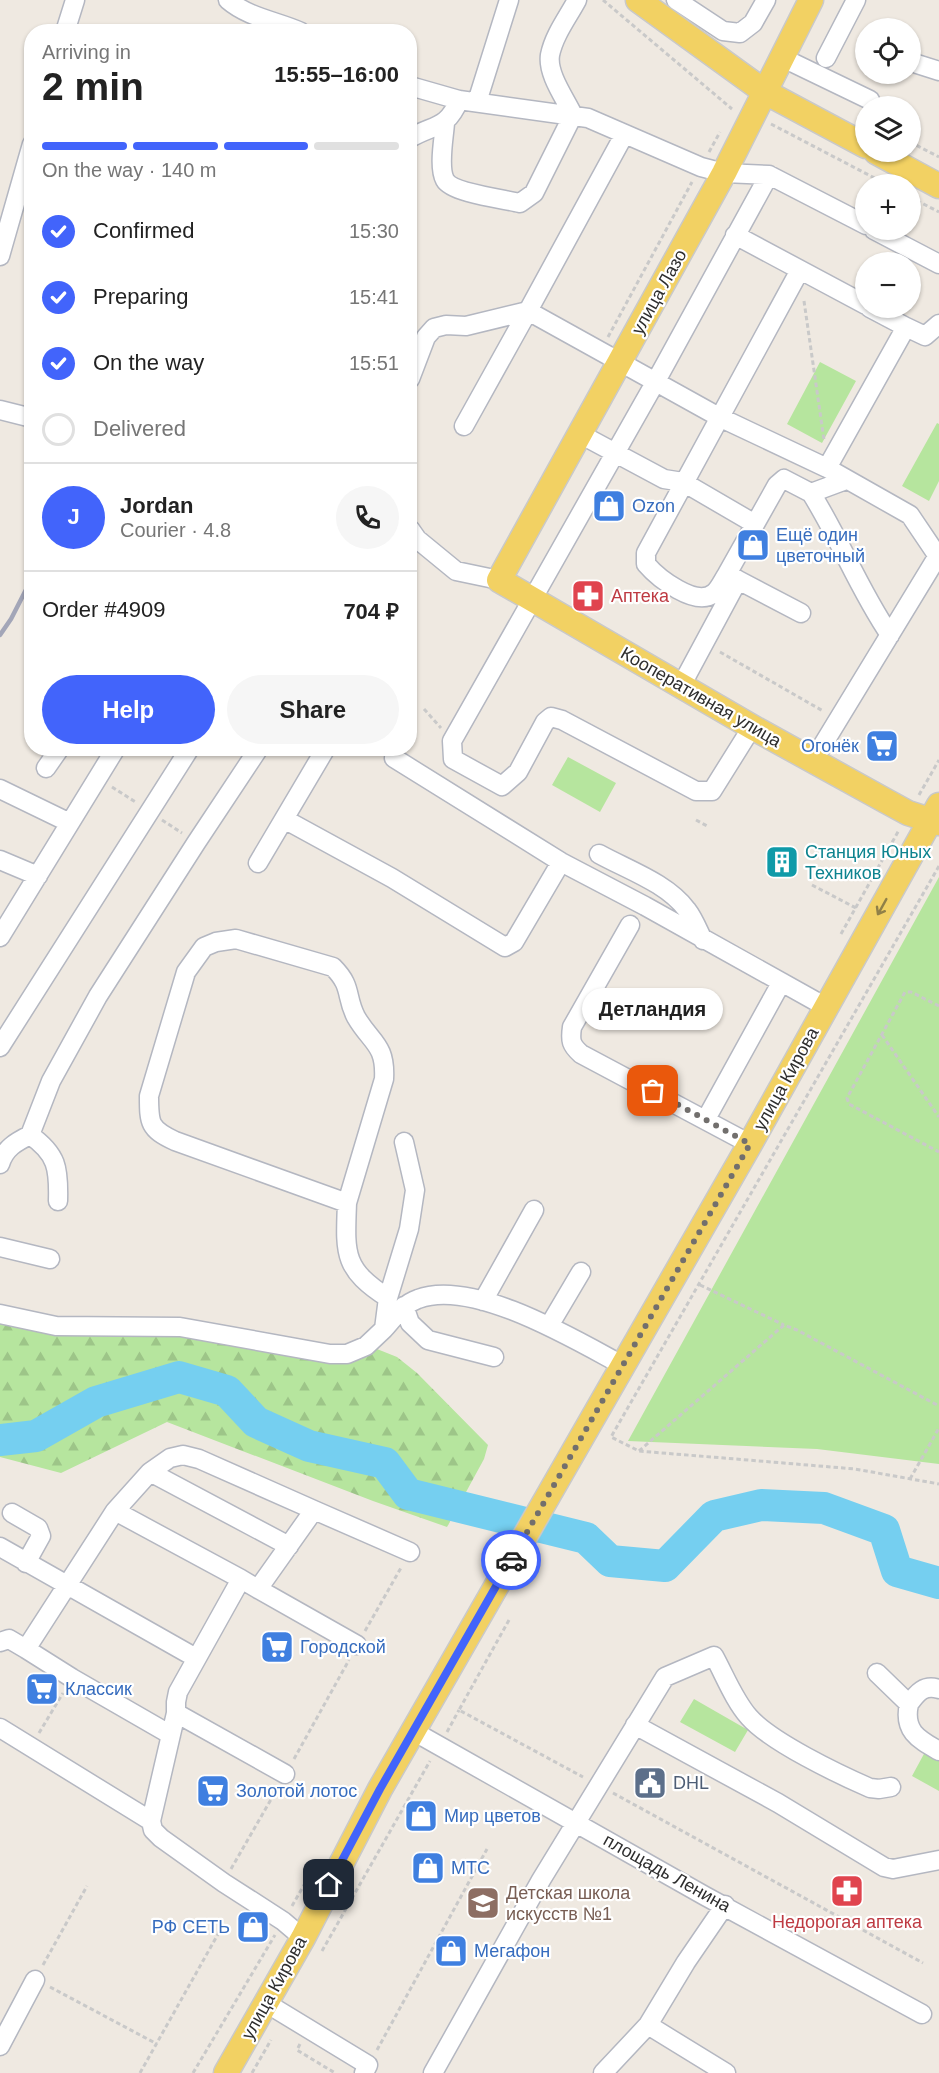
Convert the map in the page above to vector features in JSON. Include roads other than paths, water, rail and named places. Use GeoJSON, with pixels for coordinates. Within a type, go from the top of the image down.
{"type":"FeatureCollection","features":[{"type":"Feature","properties":{"kind":"main road"},"geometry":{"type":"LineString","coordinates":[[638,0],[765,92],[855,140]]}},
{"type":"Feature","properties":{"kind":"main road","name":"улица Лазо"},"geometry":{"type":"LineString","coordinates":[[499,580],[724,173],[811,0]]}},
{"type":"Feature","properties":{"kind":"main road"},"geometry":{"type":"LineString","coordinates":[[895,162],[939,186]]}},
{"type":"Feature","properties":{"kind":"main road","name":"Кооперативная улица"},"geometry":{"type":"LineString","coordinates":[[499,580],[813,761],[929,815]]}},
{"type":"Feature","properties":{"kind":"main road","name":"улица Кирова"},"geometry":{"type":"LineString","coordinates":[[226,2073],[275,2009],[311,1946],[369,1810],[750,1144],[929,815]]}},
{"type":"Feature","properties":{"kind":"street"},"geometry":{"type":"LineString","coordinates":[[68,24],[75,0]]}},
{"type":"Feature","properties":{"kind":"street"},"geometry":{"type":"LineString","coordinates":[[228,0],[251,15],[282,24]]}},
{"type":"Feature","properties":{"kind":"street"},"geometry":{"type":"LineString","coordinates":[[417,134],[445,123],[468,101],[509,0]]}},
{"type":"Feature","properties":{"kind":"street"},"geometry":{"type":"LineString","coordinates":[[573,115],[554,76],[550,57],[555,41],[577,0]]}},
{"type":"Feature","properties":{"kind":"street"},"geometry":{"type":"LineString","coordinates":[[676,0],[723,31],[740,33],[753,23],[766,0]]}},
{"type":"Feature","properties":{"kind":"street"},"geometry":{"type":"LineString","coordinates":[[826,58],[856,0]]}},
{"type":"Feature","properties":{"kind":"street"},"geometry":{"type":"LineString","coordinates":[[783,58],[862,96]]}},
{"type":"Feature","properties":{"kind":"street"},"geometry":{"type":"LineString","coordinates":[[921,65],[939,71]]}},
{"type":"Feature","properties":{"kind":"street"},"geometry":{"type":"LineString","coordinates":[[417,88],[468,101],[588,118],[701,167],[724,173],[744,172],[769,175],[855,219]]}},
{"type":"Feature","properties":{"kind":"street"},"geometry":{"type":"LineString","coordinates":[[445,123],[442,166],[445,180],[453,188],[520,203],[534,193],[573,115]]}},
{"type":"Feature","properties":{"kind":"street"},"geometry":{"type":"LineString","coordinates":[[464,426],[624,135]]}},
{"type":"Feature","properties":{"kind":"street"},"geometry":{"type":"LineString","coordinates":[[0,256],[24,172]]}},
{"type":"Feature","properties":{"kind":"street"},"geometry":{"type":"LineString","coordinates":[[752,727],[712,791],[703,792],[696,792],[562,720],[551,717],[545,722],[518,772],[502,786],[453,759],[453,741],[769,175]]}},
{"type":"Feature","properties":{"kind":"street"},"geometry":{"type":"LineString","coordinates":[[735,235],[855,299]]}},
{"type":"Feature","properties":{"kind":"street"},"geometry":{"type":"LineString","coordinates":[[893,240],[939,264]]}},
{"type":"Feature","properties":{"kind":"street"},"geometry":{"type":"LineString","coordinates":[[732,577],[715,593],[705,598],[690,596],[655,575],[646,564],[646,553],[800,270]]}},
{"type":"Feature","properties":{"kind":"street"},"geometry":{"type":"LineString","coordinates":[[417,361],[426,338],[434,328],[446,325],[466,326],[528,311],[719,417],[827,468],[910,515],[938,556],[813,761]]}},
{"type":"Feature","properties":{"kind":"street"},"geometry":{"type":"LineString","coordinates":[[889,318],[925,336],[939,324]]}},
{"type":"Feature","properties":{"kind":"street"},"geometry":{"type":"LineString","coordinates":[[827,468],[906,327]]}},
{"type":"Feature","properties":{"kind":"street"},"geometry":{"type":"LineString","coordinates":[[0,411],[24,416]]}},
{"type":"Feature","properties":{"kind":"street"},"geometry":{"type":"LineString","coordinates":[[580,434],[664,479],[683,482],[755,524]]}},
{"type":"Feature","properties":{"kind":"street"},"geometry":{"type":"LineString","coordinates":[[681,686],[705,643],[755,524],[777,485],[784,479],[811,493],[830,523],[870,604],[890,635]]}},
{"type":"Feature","properties":{"kind":"street"},"geometry":{"type":"LineString","coordinates":[[811,493],[846,480]]}},
{"type":"Feature","properties":{"kind":"street"},"geometry":{"type":"LineString","coordinates":[[417,544],[456,571],[499,580]]}},
{"type":"Feature","properties":{"kind":"street"},"geometry":{"type":"LineString","coordinates":[[732,577],[801,613]]}},
{"type":"Feature","properties":{"kind":"street"},"geometry":{"type":"LineString","coordinates":[[46,768],[54,756]]}},
{"type":"Feature","properties":{"kind":"street"},"geometry":{"type":"LineString","coordinates":[[3,927],[38,876],[111,756]]}},
{"type":"Feature","properties":{"kind":"street"},"geometry":{"type":"LineString","coordinates":[[0,1047],[185,756]]}},
{"type":"Feature","properties":{"kind":"street"},"geometry":{"type":"LineString","coordinates":[[0,1164],[2,1156],[13,1143],[30,1135],[51,1081],[98,996],[254,756]]}},
{"type":"Feature","properties":{"kind":"street"},"geometry":{"type":"LineString","coordinates":[[258,863],[321,756]]}},
{"type":"Feature","properties":{"kind":"street"},"geometry":{"type":"LineString","coordinates":[[394,758],[561,862],[826,1007]]}},
{"type":"Feature","properties":{"kind":"street"},"geometry":{"type":"LineString","coordinates":[[0,789],[70,823]]}},
{"type":"Feature","properties":{"kind":"street"},"geometry":{"type":"LineString","coordinates":[[284,819],[392,878],[505,947],[514,942],[561,862]]}},
{"type":"Feature","properties":{"kind":"street"},"geometry":{"type":"LineString","coordinates":[[599,854],[660,886],[676,897],[688,911],[703,940]]}},
{"type":"Feature","properties":{"kind":"street"},"geometry":{"type":"LineString","coordinates":[[0,860],[38,876]]}},
{"type":"Feature","properties":{"kind":"street"},"geometry":{"type":"LineString","coordinates":[[630,925],[572,1027],[571,1043],[581,1054],[750,1144]]}},
{"type":"Feature","properties":{"kind":"street"},"geometry":{"type":"LineString","coordinates":[[347,1203],[175,1141],[153,1128],[149,1117],[149,1096],[186,972],[204,947],[216,942],[236,939],[333,967],[344,978],[357,1019],[381,1050],[385,1063],[384,1079],[347,1203],[345,1243],[348,1259],[357,1273],[396,1302],[410,1323],[428,1340],[494,1357]]}},
{"type":"Feature","properties":{"kind":"street"},"geometry":{"type":"LineString","coordinates":[[706,1119],[781,983]]}},
{"type":"Feature","properties":{"kind":"street"},"geometry":{"type":"LineString","coordinates":[[30,1135],[45,1145],[53,1160],[58,1176],[58,1201]]}},
{"type":"Feature","properties":{"kind":"street"},"geometry":{"type":"LineString","coordinates":[[0,1314],[57,1326],[180,1328],[330,1354],[347,1354],[366,1346],[384,1329],[396,1302],[415,1190],[404,1142]]}},
{"type":"Feature","properties":{"kind":"street"},"geometry":{"type":"LineString","coordinates":[[483,1301],[534,1210]]}},
{"type":"Feature","properties":{"kind":"street"},"geometry":{"type":"LineString","coordinates":[[0,1247],[50,1259]]}},
{"type":"Feature","properties":{"kind":"street"},"geometry":{"type":"LineString","coordinates":[[549,1326],[581,1272]]}},
{"type":"Feature","properties":{"kind":"street"},"geometry":{"type":"LineString","coordinates":[[396,1302],[429,1295],[450,1295],[483,1301],[522,1313],[622,1365]]}},
{"type":"Feature","properties":{"kind":"street"},"geometry":{"type":"LineString","coordinates":[[26,1648],[115,1510],[150,1472],[170,1458],[183,1455],[199,1459],[410,1552]]}},
{"type":"Feature","properties":{"kind":"street"},"geometry":{"type":"LineString","coordinates":[[150,1472],[289,1546]]}},
{"type":"Feature","properties":{"kind":"street"},"geometry":{"type":"LineString","coordinates":[[115,1510],[357,1645]]}},
{"type":"Feature","properties":{"kind":"street"},"geometry":{"type":"LineString","coordinates":[[258,1589],[314,1510]]}},
{"type":"Feature","properties":{"kind":"street"},"geometry":{"type":"LineString","coordinates":[[12,1513],[38,1528],[41,1536],[26,1563]]}},
{"type":"Feature","properties":{"kind":"street"},"geometry":{"type":"LineString","coordinates":[[0,1547],[196,1658]]}},
{"type":"Feature","properties":{"kind":"street"},"geometry":{"type":"LineString","coordinates":[[241,1580],[178,1692],[176,1713],[151,1821],[153,1830],[161,1838],[283,1922],[311,1946]]}},
{"type":"Feature","properties":{"kind":"street"},"geometry":{"type":"LineString","coordinates":[[0,1642],[9,1639],[26,1648],[171,1736]]}},
{"type":"Feature","properties":{"kind":"street"},"geometry":{"type":"LineString","coordinates":[[433,2073],[575,1821],[665,1677],[714,1656],[749,1717],[767,1733],[870,1788],[879,1790],[891,1787]]}},
{"type":"Feature","properties":{"kind":"street"},"geometry":{"type":"LineString","coordinates":[[877,1673],[909,1704]]}},
{"type":"Feature","properties":{"kind":"street"},"geometry":{"type":"LineString","coordinates":[[939,1689],[924,1688],[916,1693],[909,1704],[907,1722],[920,1740],[939,1751]]}},
{"type":"Feature","properties":{"kind":"street"},"geometry":{"type":"LineString","coordinates":[[176,1713],[285,1774]]}},
{"type":"Feature","properties":{"kind":"street"},"geometry":{"type":"LineString","coordinates":[[635,1725],[778,1803],[884,1867],[893,1869],[939,1860]]}},
{"type":"Feature","properties":{"kind":"street"},"geometry":{"type":"LineString","coordinates":[[0,1728],[151,1821]]}},
{"type":"Feature","properties":{"kind":"street","name":"площадь Ленина"},"geometry":{"type":"LineString","coordinates":[[413,1731],[922,2014]]}},
{"type":"Feature","properties":{"kind":"street"},"geometry":{"type":"LineString","coordinates":[[603,2073],[648,2025],[686,1962],[725,1905]]}},
{"type":"Feature","properties":{"kind":"street"},"geometry":{"type":"LineString","coordinates":[[0,2046],[35,1980]]}},
{"type":"Feature","properties":{"kind":"street"},"geometry":{"type":"LineString","coordinates":[[275,2009],[366,2069]]}},
{"type":"Feature","properties":{"kind":"street"},"geometry":{"type":"LineString","coordinates":[[648,2025],[726,2073]]}},
{"type":"Feature","properties":{"kind":"waterway"},"geometry":{"type":"LineString","coordinates":[[0,1440],[36,1436],[96,1402],[179,1377],[227,1391],[256,1422],[309,1446],[385,1463],[408,1494],[586,1538],[610,1561],[665,1566],[714,1516],[761,1505],[824,1508],[884,1530],[897,1571],[939,1583]]}},
{"type":"Feature","properties":{"kind":"railway"},"geometry":{"type":"LineString","coordinates":[[0,635],[24,594]]}},
{"type":"Feature","properties":{"kind":"place","name":"Ozon"},"geometry":{"type":"Point","coordinates":[609,506]}},
{"type":"Feature","properties":{"kind":"place","name":"Ещё один цветочный"},"geometry":{"type":"Point","coordinates":[753,545]}},
{"type":"Feature","properties":{"kind":"place","name":"Аптека"},"geometry":{"type":"Point","coordinates":[588,596]}},
{"type":"Feature","properties":{"kind":"place","name":"Огонёк"},"geometry":{"type":"Point","coordinates":[882,746]}},
{"type":"Feature","properties":{"kind":"place","name":"Станция Юных Техников"},"geometry":{"type":"Point","coordinates":[782,862]}},
{"type":"Feature","properties":{"kind":"place","name":"Детландия"},"geometry":{"type":"Point","coordinates":[653,1091]}},
{"type":"Feature","properties":{"kind":"place","name":"Городской"},"geometry":{"type":"Point","coordinates":[277,1647]}},
{"type":"Feature","properties":{"kind":"place","name":"Классик"},"geometry":{"type":"Point","coordinates":[42,1689]}},
{"type":"Feature","properties":{"kind":"place","name":"DHL"},"geometry":{"type":"Point","coordinates":[650,1783]}},
{"type":"Feature","properties":{"kind":"place","name":"Золотой лотос"},"geometry":{"type":"Point","coordinates":[213,1791]}},
{"type":"Feature","properties":{"kind":"place","name":"Мир цветов"},"geometry":{"type":"Point","coordinates":[421,1816]}},
{"type":"Feature","properties":{"kind":"place","name":"МТС"},"geometry":{"type":"Point","coordinates":[428,1868]}},
{"type":"Feature","properties":{"kind":"place","name":"Недорогая аптека"},"geometry":{"type":"Point","coordinates":[847,1891]}},
{"type":"Feature","properties":{"kind":"place","name":"Детская школа искусств №1"},"geometry":{"type":"Point","coordinates":[483,1903]}},
{"type":"Feature","properties":{"kind":"place","name":"РФ СЕТЬ"},"geometry":{"type":"Point","coordinates":[253,1927]}},
{"type":"Feature","properties":{"kind":"place","name":"Мегафон"},"geometry":{"type":"Point","coordinates":[451,1951]}}]}
